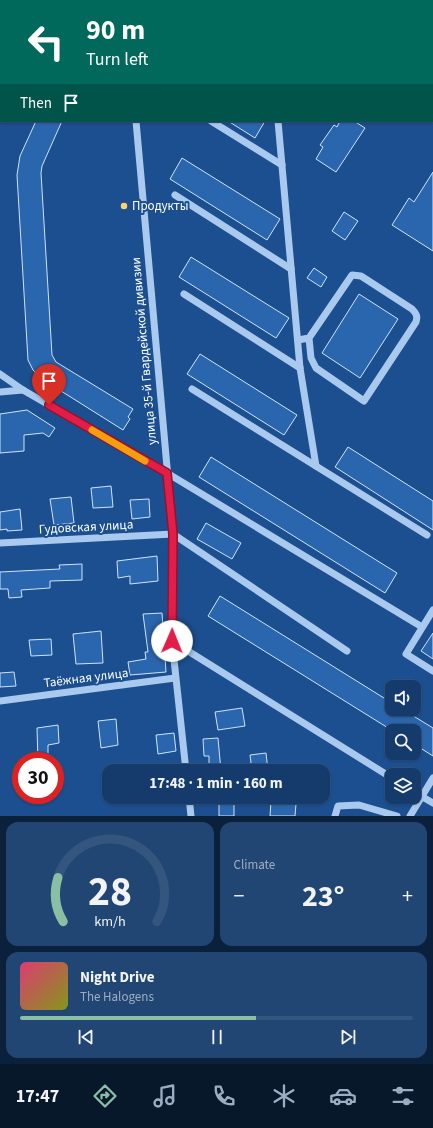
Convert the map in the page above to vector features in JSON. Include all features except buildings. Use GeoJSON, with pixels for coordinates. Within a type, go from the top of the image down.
{"type":"FeatureCollection","features":[{"type":"Feature","properties":{"kind":"street","name":"улица 35-й Гвардейской дивизии"},"geometry":{"type":"LineString","coordinates":[[136,122],[173,534],[172,641],[185,764]]}},
{"type":"Feature","properties":{"kind":"street"},"geometry":{"type":"LineString","coordinates":[[213,122],[282,165]]}},
{"type":"Feature","properties":{"kind":"street"},"geometry":{"type":"LineString","coordinates":[[278,122],[300,368],[316,466]]}},
{"type":"Feature","properties":{"kind":"street"},"geometry":{"type":"LineString","coordinates":[[175,195],[291,268]]}},
{"type":"Feature","properties":{"kind":"street"},"geometry":{"type":"LineString","coordinates":[[298,340],[309,338],[352,275],[356,274],[412,309],[416,313],[417,317],[416,322],[364,401],[316,368],[311,358],[309,338]]}},
{"type":"Feature","properties":{"kind":"street"},"geometry":{"type":"LineString","coordinates":[[184,294],[300,368]]}},
{"type":"Feature","properties":{"kind":"street"},"geometry":{"type":"LineString","coordinates":[[0,374],[23,390],[167,473],[422,628]]}},
{"type":"Feature","properties":{"kind":"street"},"geometry":{"type":"LineString","coordinates":[[192,389],[427,535]]}},
{"type":"Feature","properties":{"kind":"street"},"geometry":{"type":"LineString","coordinates":[[0,392],[23,390]]}},
{"type":"Feature","properties":{"kind":"street"},"geometry":{"type":"LineString","coordinates":[[173,534],[347,651]]}},
{"type":"Feature","properties":{"kind":"street","name":"Гудовская улица"},"geometry":{"type":"LineString","coordinates":[[0,543],[173,534]]}},
{"type":"Feature","properties":{"kind":"street"},"geometry":{"type":"LineString","coordinates":[[433,610],[406,654],[433,671]]}},
{"type":"Feature","properties":{"kind":"street"},"geometry":{"type":"LineString","coordinates":[[172,641],[385,774]]}},
{"type":"Feature","properties":{"kind":"street","name":"Таёжная улица"},"geometry":{"type":"LineString","coordinates":[[0,701],[176,678]]}},
{"type":"Feature","properties":{"kind":"street"},"geometry":{"type":"LineString","coordinates":[[410,816],[433,778]]}},
{"type":"Feature","properties":{"kind":"street"},"geometry":{"type":"LineString","coordinates":[[422,797],[433,804]]}},
{"type":"Feature","properties":{"kind":"street"},"geometry":{"type":"LineString","coordinates":[[190,804],[191,816]]}},
{"type":"Feature","properties":{"kind":"street"},"geometry":{"type":"LineString","coordinates":[[335,816],[338,806],[359,805],[397,816]]}},
{"type":"Feature","properties":{"kind":"slow traffic"},"geometry":{"type":"LineString","coordinates":[[92,430],[145,461]]}},
{"type":"Feature","properties":{"kind":"place","name":"Продукты"},"geometry":{"type":"Point","coordinates":[124,206]}},
{"type":"Feature","properties":{"kind":"route"},"geometry":{"type":"LineString","coordinates":[[49,405],[167,473],[173,534],[172,641]]}}]}
